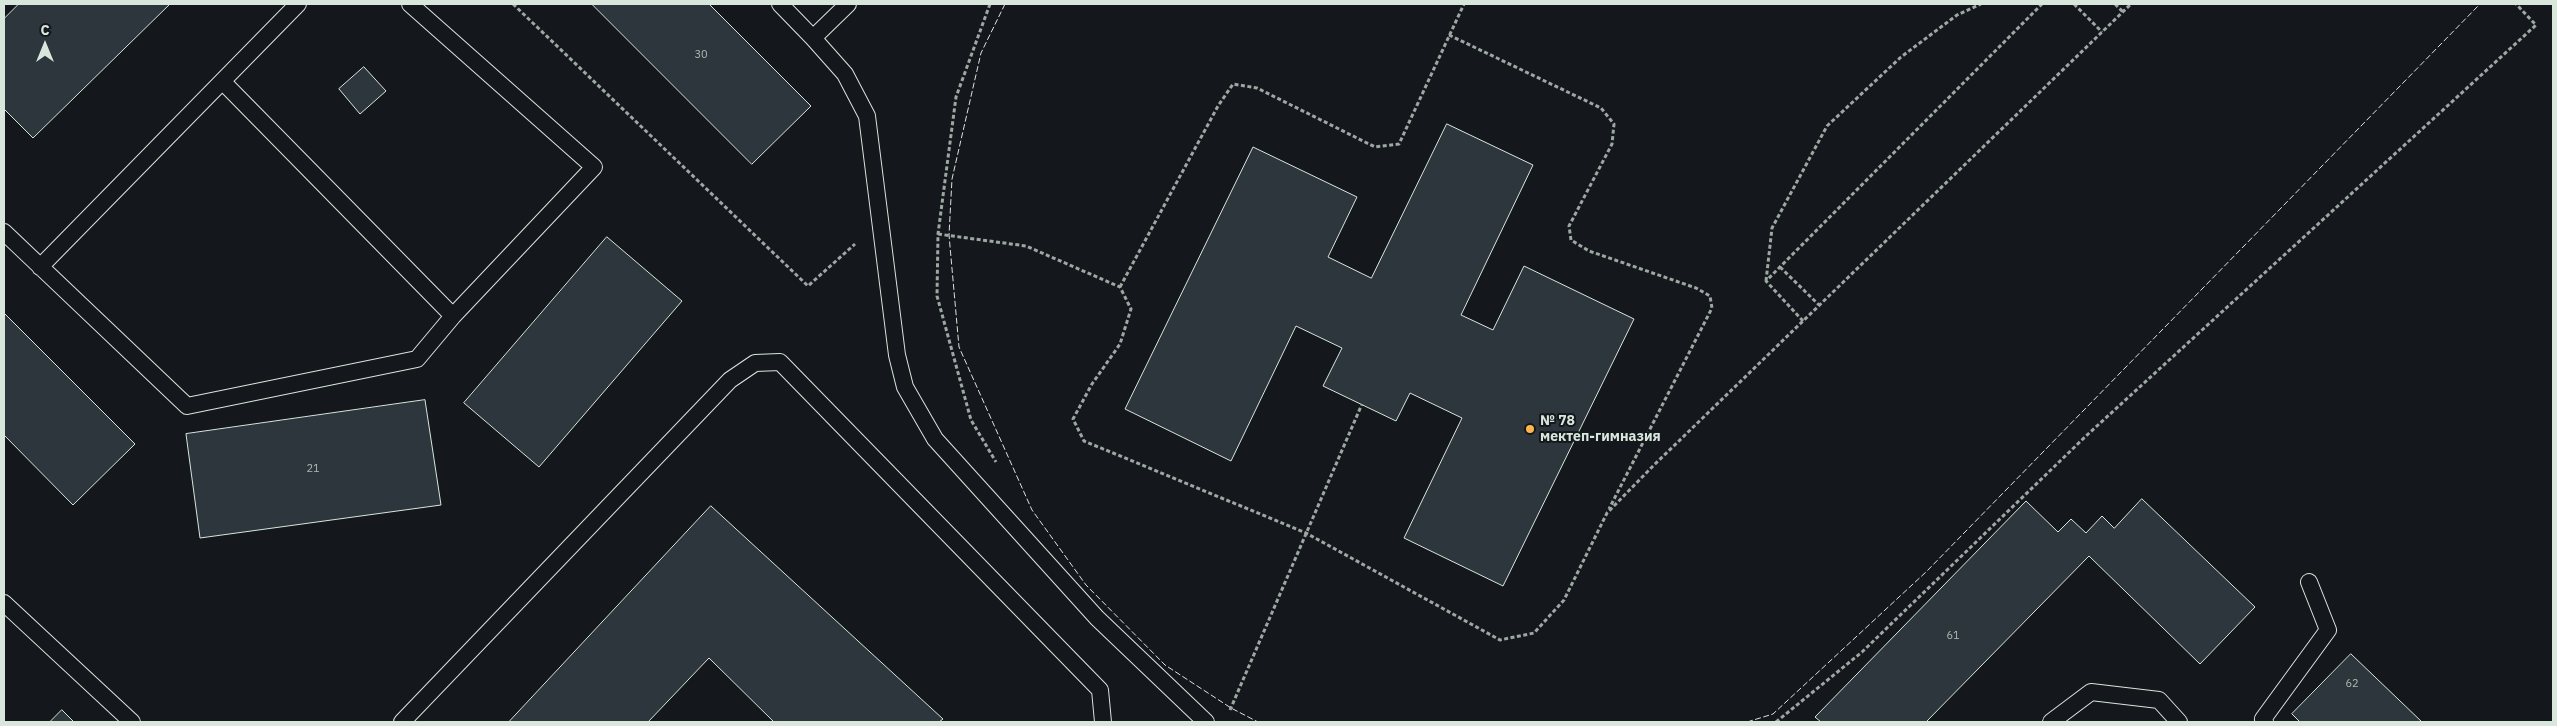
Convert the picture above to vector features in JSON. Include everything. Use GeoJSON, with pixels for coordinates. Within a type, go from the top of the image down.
{"type":"FeatureCollection","features":[{"type":"Feature","properties":{"kind":"lane"},"geometry":{"type":"LineString","coordinates":[[40,268],[298,4]]}},
{"type":"Feature","properties":{"kind":"lane"},"geometry":{"type":"LineString","coordinates":[[4,232],[187,406],[417,359],[453,316],[594,167],[410,4]]}},
{"type":"Feature","properties":{"kind":"lane"},"geometry":{"type":"LineString","coordinates":[[780,4],[845,74],[868,116],[897,355],[904,387],[935,440],[1097,618],[1206,722]]}},
{"type":"Feature","properties":{"kind":"lane"},"geometry":{"type":"LineString","coordinates":[[813,38],[848,4]]}},
{"type":"Feature","properties":{"kind":"lane"},"geometry":{"type":"LineString","coordinates":[[223,82],[453,316]]}},
{"type":"Feature","properties":{"kind":"lane"},"geometry":{"type":"LineString","coordinates":[[402,722],[730,380],[755,363],[780,362],[1100,690],[1103,722]]}},
{"type":"Feature","properties":{"kind":"lane"},"geometry":{"type":"LineString","coordinates":[[2265,722],[2263,719],[2268,711],[2328,630],[2309,582]]}},
{"type":"Feature","properties":{"kind":"lane"},"geometry":{"type":"LineString","coordinates":[[4,603],[132,722]]}},
{"type":"Feature","properties":{"kind":"lane"},"geometry":{"type":"LineString","coordinates":[[2051,722],[2091,692],[2160,700],[2179,722]]}},
{"type":"Feature","properties":{"kind":"path"},"geometry":{"type":"LineString","coordinates":[[513,4],[808,286],[859,241],[882,225]]}},
{"type":"Feature","properties":{"kind":"path"},"geometry":{"type":"LineString","coordinates":[[990,4],[956,97],[938,234],[937,296],[971,420],[1000,470]]}},
{"type":"Feature","properties":{"kind":"path"},"geometry":{"type":"LineString","coordinates":[[1120,287],[1218,106],[1233,84],[1257,88],[1375,147],[1399,144],[1464,4]]}},
{"type":"Feature","properties":{"kind":"path"},"geometry":{"type":"LineString","coordinates":[[1803,321],[1766,281],[1772,228],[1827,126],[1901,57],[1957,15],[1981,4]]}},
{"type":"Feature","properties":{"kind":"path"},"geometry":{"type":"LineString","coordinates":[[1766,281],[2042,4]]}},
{"type":"Feature","properties":{"kind":"path"},"geometry":{"type":"LineString","coordinates":[[2074,4],[2102,32]]}},
{"type":"Feature","properties":{"kind":"path"},"geometry":{"type":"LineString","coordinates":[[2115,4],[2123,12]]}},
{"type":"Feature","properties":{"kind":"path"},"geometry":{"type":"LineString","coordinates":[[1607,513],[2131,4]]}},
{"type":"Feature","properties":{"kind":"path"},"geometry":{"type":"LineString","coordinates":[[1776,722],[1862,652],[2086,436],[2536,25],[2516,4]]}},
{"type":"Feature","properties":{"kind":"path"},"geometry":{"type":"LineString","coordinates":[[938,234],[1026,246],[1120,287],[1131,308],[1120,344],[1092,384],[1073,419],[1084,441],[1306,533],[1500,640],[1534,632],[1564,600],[1712,308],[1710,296],[1696,288],[1589,251],[1571,240],[1569,226],[1612,144],[1614,124],[1601,108],[1449,35]]}},
{"type":"Feature","properties":{"kind":"path"},"geometry":{"type":"LineString","coordinates":[[1780,268],[1819,306]]}},
{"type":"Feature","properties":{"kind":"path"},"geometry":{"type":"LineString","coordinates":[[1228,715],[1362,404]]}},
{"type":"Feature","properties":{"kind":"building"},"geometry":{"type":"Polygon","coordinates":[[[19,4],[170,4],[33,138],[4,109],[4,19],[19,4]]]}},
{"type":"Feature","properties":{"kind":"building"},"geometry":{"type":"Polygon","coordinates":[[[592,4],[709,4],[811,106],[752,164],[592,4]]]}},
{"type":"Feature","properties":{"kind":"building"},"geometry":{"type":"Polygon","coordinates":[[[364,67],[386,91],[360,114],[339,89],[364,67]]]}},
{"type":"Feature","properties":{"kind":"building"},"geometry":{"type":"Polygon","coordinates":[[[1447,124],[1533,165],[1461,315],[1493,330],[1524,266],[1634,319],[1503,586],[1404,538],[1462,418],[1410,393],[1396,421],[1323,386],[1342,348],[1296,326],[1231,461],[1125,409],[1253,147],[1357,197],[1328,257],[1371,278],[1447,124]]]}},
{"type":"Feature","properties":{"kind":"building"},"geometry":{"type":"Polygon","coordinates":[[[607,237],[682,301],[539,467],[464,403],[607,237]]]}},
{"type":"Feature","properties":{"kind":"building"},"geometry":{"type":"Polygon","coordinates":[[[4,313],[135,444],[73,505],[4,435],[4,313]]]}},
{"type":"Feature","properties":{"kind":"building"},"geometry":{"type":"Polygon","coordinates":[[[425,400],[441,505],[200,538],[186,434],[425,400]]]}},
{"type":"Feature","properties":{"kind":"building"},"geometry":{"type":"Polygon","coordinates":[[[2142,499],[2255,607],[2200,664],[2089,556],[1926,722],[1821,722],[1815,717],[2026,501],[2058,532],[2071,519],[2086,533],[2102,516],[2114,528],[2142,499]]]}},
{"type":"Feature","properties":{"kind":"building"},"geometry":{"type":"Polygon","coordinates":[[[711,506],[943,719],[939,722],[774,722],[709,658],[648,722],[509,722],[711,506]]]}},
{"type":"Feature","properties":{"kind":"building"},"geometry":{"type":"Polygon","coordinates":[[[2351,654],[2422,722],[2300,722],[2292,714],[2351,654]]]}},
{"type":"Feature","properties":{"kind":"building"},"geometry":{"type":"Polygon","coordinates":[[[62,710],[74,722],[50,722],[62,710]]]}},
{"type":"Feature","properties":{"kind":"fence"},"geometry":{"type":"LineString","coordinates":[[1005,4],[981,53],[952,179],[949,235],[959,347],[1032,510],[1086,585],[1165,665],[1231,708],[1258,722]]}},
{"type":"Feature","properties":{"kind":"fence"},"geometry":{"type":"LineString","coordinates":[[1747,722],[1773,714],[1926,572],[2480,4]]}},
{"type":"Feature","properties":{"kind":"place","name":"№ 78 мектеп-гимназия"},"geometry":{"type":"Point","coordinates":[1530,429]}}]}
